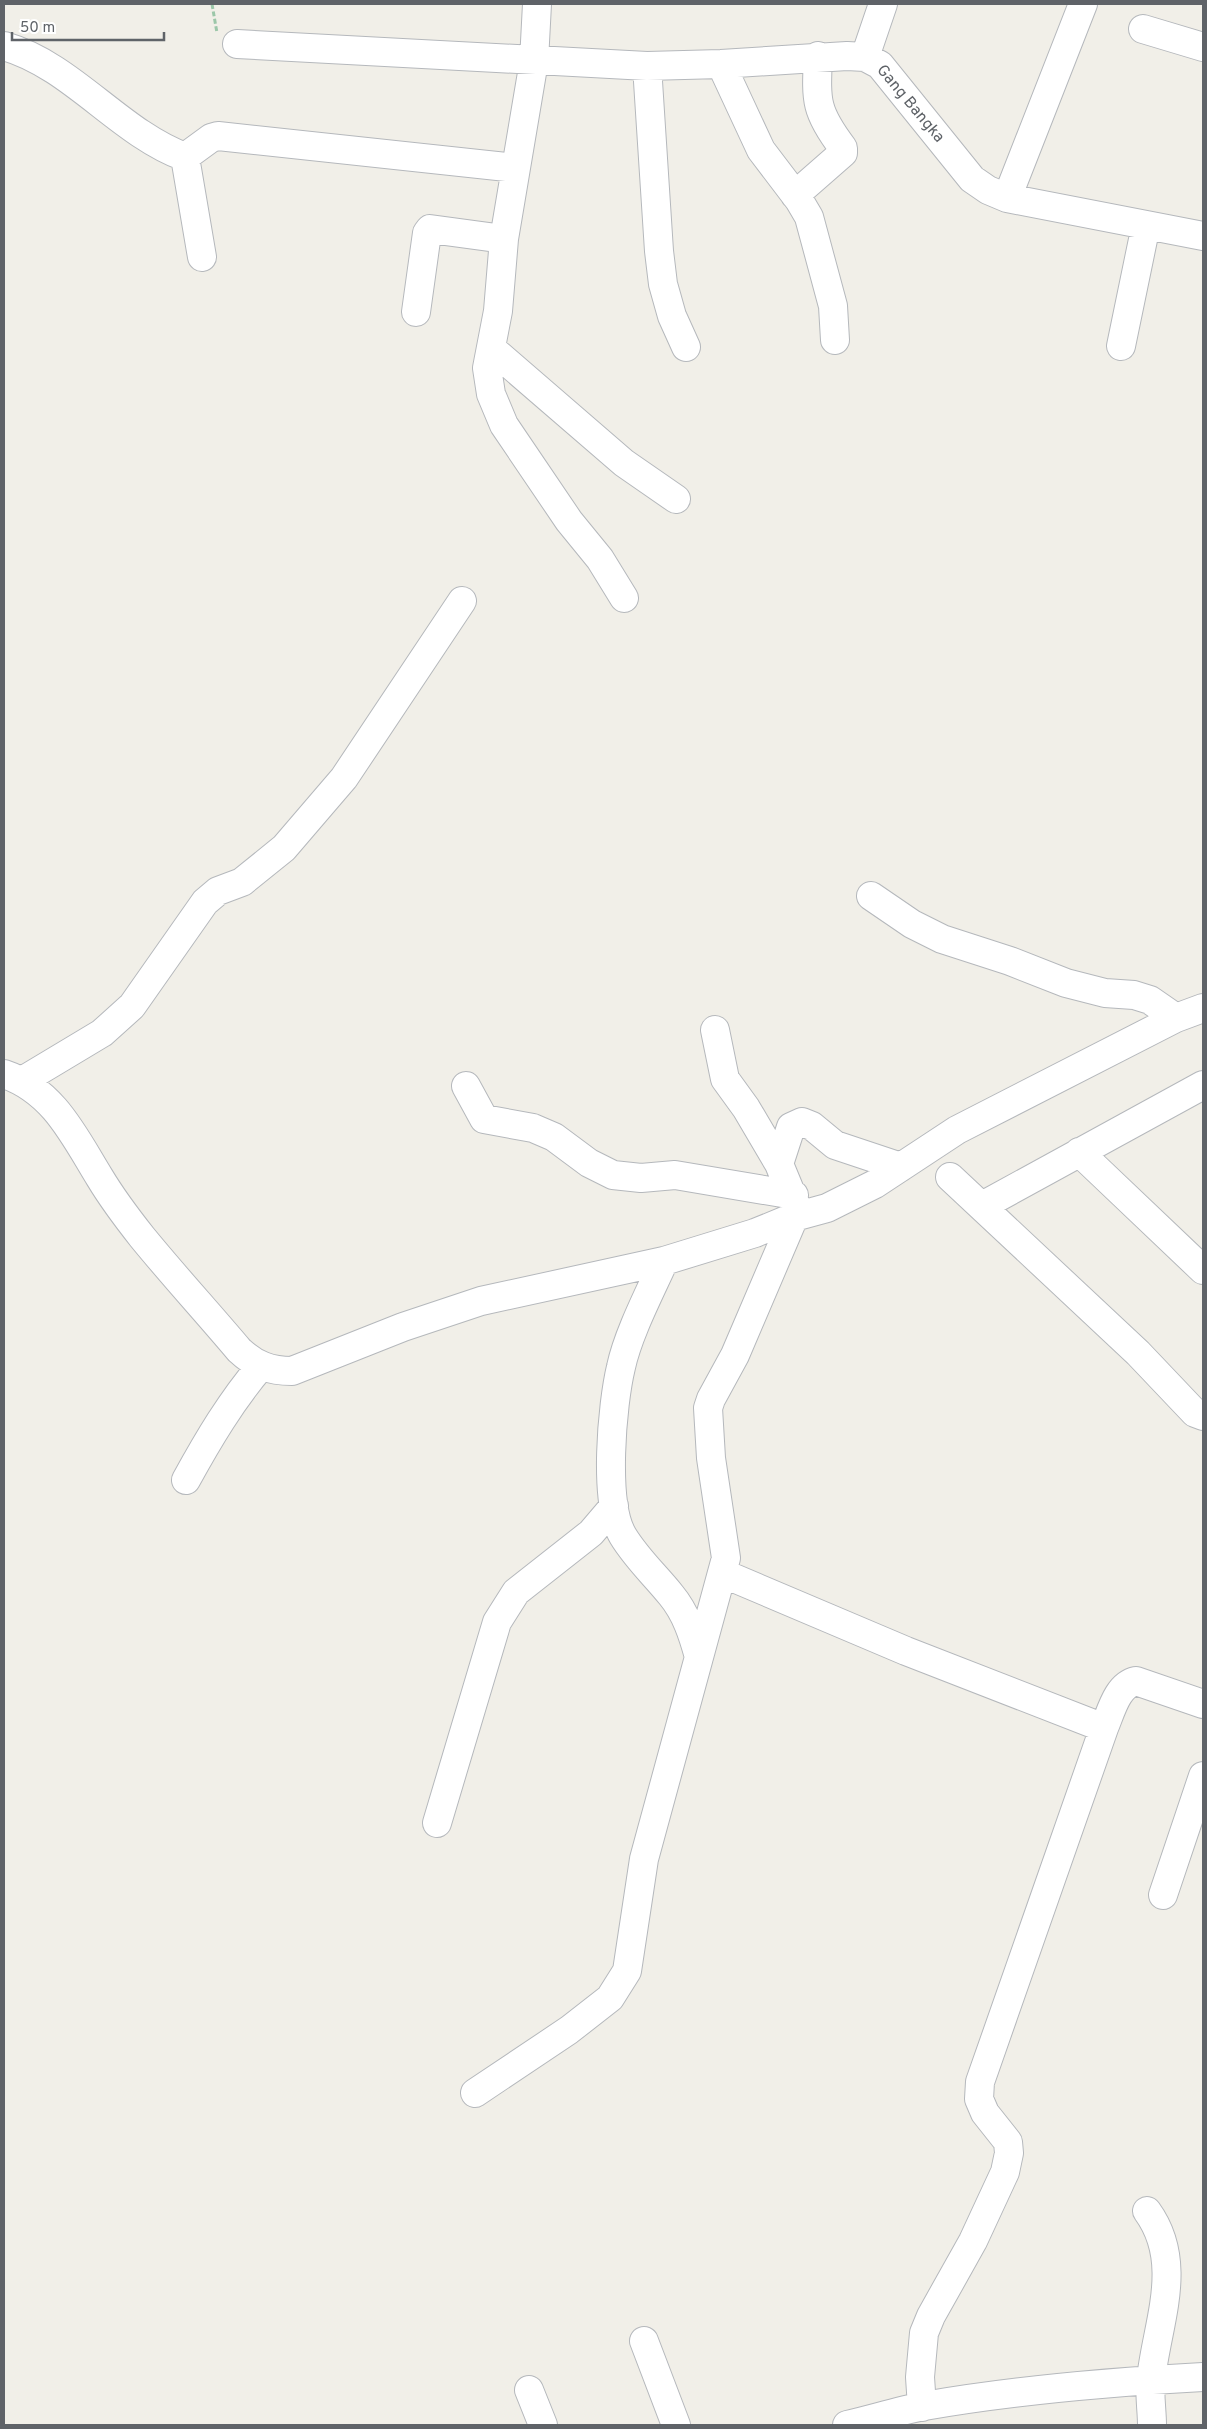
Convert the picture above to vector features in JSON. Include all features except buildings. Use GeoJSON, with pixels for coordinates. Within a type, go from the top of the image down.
{"type":"FeatureCollection","features":[{"type":"Feature","properties":{"kind":"street"},"geometry":{"type":"LineString","coordinates":[[538,4],[534,61],[504,239],[498,311],[487,368],[491,394],[504,426],[569,521],[600,559],[624,598]]}},
{"type":"Feature","properties":{"kind":"street"},"geometry":{"type":"LineString","coordinates":[[865,57],[883,4]]}},
{"type":"Feature","properties":{"kind":"street"},"geometry":{"type":"LineString","coordinates":[[1008,198],[1083,4]]}},
{"type":"Feature","properties":{"kind":"street"},"geometry":{"type":"LineString","coordinates":[[1143,29],[1203,47]]}},
{"type":"Feature","properties":{"kind":"street","name":"Gang Bangka"},"geometry":{"type":"LineString","coordinates":[[237,44],[647,66],[721,64],[818,56],[865,57],[880,65],[972,179],[988,190],[1008,198],[1203,236]]}},
{"type":"Feature","properties":{"kind":"street"},"geometry":{"type":"LineString","coordinates":[[4,46],[24,52],[45,63],[142,135],[185,157]]}},
{"type":"Feature","properties":{"kind":"street"},"geometry":{"type":"LineString","coordinates":[[795,195],[843,153],[843,148],[824,121],[816,98],[818,56]]}},
{"type":"Feature","properties":{"kind":"street"},"geometry":{"type":"LineString","coordinates":[[721,64],[761,150],[809,217],[831,297],[835,340]]}},
{"type":"Feature","properties":{"kind":"street"},"geometry":{"type":"LineString","coordinates":[[647,66],[660,259],[672,316],[686,347]]}},
{"type":"Feature","properties":{"kind":"street"},"geometry":{"type":"LineString","coordinates":[[185,157],[211,138],[218,136],[516,168]]}},
{"type":"Feature","properties":{"kind":"street"},"geometry":{"type":"LineString","coordinates":[[185,157],[202,257]]}},
{"type":"Feature","properties":{"kind":"street"},"geometry":{"type":"LineString","coordinates":[[1121,346],[1146,225]]}},
{"type":"Feature","properties":{"kind":"street"},"geometry":{"type":"LineString","coordinates":[[416,312],[427,233],[430,229],[504,239]]}},
{"type":"Feature","properties":{"kind":"street"},"geometry":{"type":"LineString","coordinates":[[492,350],[624,463],[676,499]]}},
{"type":"Feature","properties":{"kind":"street"},"geometry":{"type":"LineString","coordinates":[[13,1078],[102,1033],[132,1006],[205,902],[218,891],[242,882],[284,848],[344,778],[462,601]]}},
{"type":"Feature","properties":{"kind":"street"},"geometry":{"type":"LineString","coordinates":[[871,896],[912,924],[942,938],[1010,961],[1066,983],[1105,993],[1134,995],[1150,1000],[1176,1018]]}},
{"type":"Feature","properties":{"kind":"street"},"geometry":{"type":"LineString","coordinates":[[466,1086],[484,1119],[533,1128],[554,1137],[589,1163],[614,1175],[641,1178],[675,1175],[796,1210],[827,1208],[875,1184],[958,1130],[1176,1018],[1203,1008]]}},
{"type":"Feature","properties":{"kind":"street"},"geometry":{"type":"LineString","coordinates":[[475,2093],[569,2030],[610,1998],[627,1971],[644,1859],[726,1558],[711,1458],[708,1408],[735,1355],[796,1210],[779,1164],[746,1108],[725,1079],[714,1030]]}},
{"type":"Feature","properties":{"kind":"street"},"geometry":{"type":"LineString","coordinates":[[13,1078],[49,1101],[64,1118],[101,1180],[157,1255],[239,1350],[249,1360],[275,1371],[292,1371],[403,1327],[481,1301],[664,1261],[755,1233],[796,1210]]}},
{"type":"Feature","properties":{"kind":"street"},"geometry":{"type":"LineString","coordinates":[[982,1206],[1203,1085]]}},
{"type":"Feature","properties":{"kind":"street"},"geometry":{"type":"LineString","coordinates":[[779,1164],[791,1127],[802,1122],[812,1126],[836,1145],[901,1167]]}},
{"type":"Feature","properties":{"kind":"street"},"geometry":{"type":"LineString","coordinates":[[1079,1152],[1203,1270]]}},
{"type":"Feature","properties":{"kind":"street"},"geometry":{"type":"LineString","coordinates":[[950,1177],[1138,1352],[1195,1413],[1203,1416]]}},
{"type":"Feature","properties":{"kind":"street"},"geometry":{"type":"LineString","coordinates":[[664,1261],[621,1366],[613,1419],[614,1506],[622,1534],[638,1558],[673,1596],[692,1630],[699,1657]]}},
{"type":"Feature","properties":{"kind":"street"},"geometry":{"type":"LineString","coordinates":[[186,1480],[213,1432],[247,1382],[261,1366]]}},
{"type":"Feature","properties":{"kind":"street"},"geometry":{"type":"LineString","coordinates":[[437,1823],[497,1622],[516,1592],[591,1533],[614,1506]]}},
{"type":"Feature","properties":{"kind":"street"},"geometry":{"type":"LineString","coordinates":[[722,1573],[906,1651],[1104,1728]]}},
{"type":"Feature","properties":{"kind":"street"},"geometry":{"type":"LineString","coordinates":[[922,2407],[920,2377],[924,2334],[931,2316],[974,2241],[1005,2172],[1009,2153],[1008,2142],[985,2113],[979,2099],[980,2082],[1104,1728],[1120,1692],[1130,1682],[1136,1681],[1203,1704]]}},
{"type":"Feature","properties":{"kind":"street"},"geometry":{"type":"LineString","coordinates":[[1163,1896],[1203,1776]]}},
{"type":"Feature","properties":{"kind":"street"},"geometry":{"type":"LineString","coordinates":[[1148,2211],[1156,2222],[1166,2251],[1167,2279],[1165,2305],[1151,2380],[1152,2425]]}},
{"type":"Feature","properties":{"kind":"street"},"geometry":{"type":"LineString","coordinates":[[644,2341],[676,2425]]}},
{"type":"Feature","properties":{"kind":"street"},"geometry":{"type":"LineString","coordinates":[[847,2425],[922,2407],[1064,2387],[1203,2377]]}},
{"type":"Feature","properties":{"kind":"street"},"geometry":{"type":"LineString","coordinates":[[529,2390],[543,2425]]}}]}
